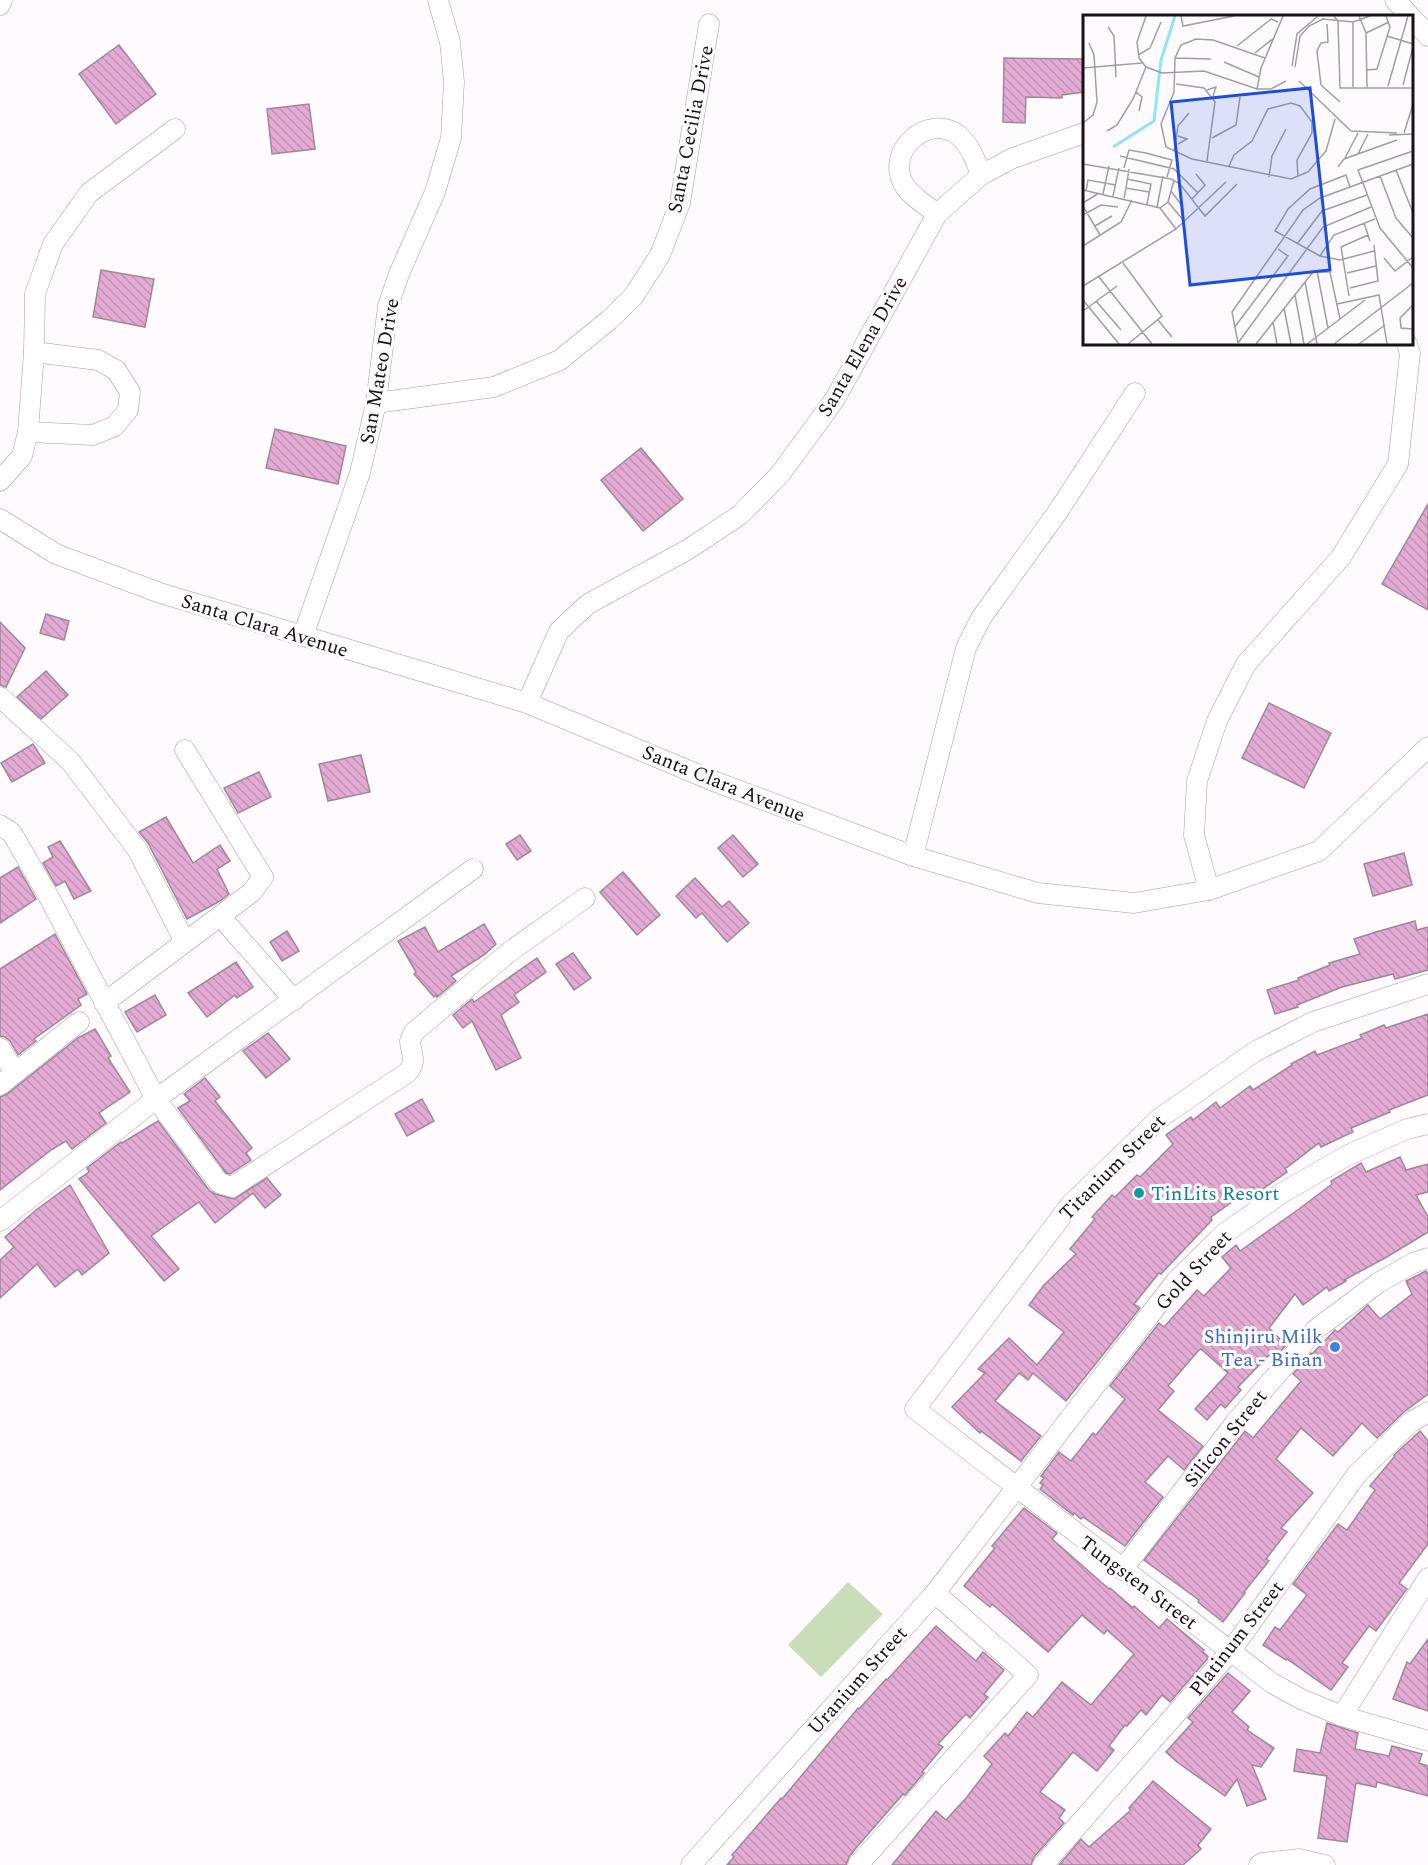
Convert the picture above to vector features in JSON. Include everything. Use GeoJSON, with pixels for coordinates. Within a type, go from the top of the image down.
{"type":"FeatureCollection","features":[{"type":"Feature","properties":{"kind":"street"},"geometry":{"type":"LineString","coordinates":[[0,5],[2,0]]}},
{"type":"Feature","properties":{"kind":"street","name":"San Mateo Drive"},"geometry":{"type":"LineString","coordinates":[[303,636],[360,473],[376,403],[388,306],[399,274],[435,192],[451,138],[454,82],[450,42],[438,0]]}},
{"type":"Feature","properties":{"kind":"street"},"geometry":{"type":"LineString","coordinates":[[1395,0],[1409,15]]}},
{"type":"Feature","properties":{"kind":"street"},"geometry":{"type":"LineString","coordinates":[[1413,19],[1428,36]]}},
{"type":"Feature","properties":{"kind":"street","name":"Santa Cecilia Drive"},"geometry":{"type":"LineString","coordinates":[[376,403],[494,387],[560,360],[633,297],[660,255],[680,203],[710,24]]}},
{"type":"Feature","properties":{"kind":"street"},"geometry":{"type":"LineString","coordinates":[[0,481],[22,456],[28,432],[34,352],[35,294],[53,244],[89,192],[176,129]]}},
{"type":"Feature","properties":{"kind":"street"},"geometry":{"type":"LineString","coordinates":[[937,214],[910,192],[903,183],[899,171],[900,160],[911,139],[919,133],[932,130],[946,130],[957,135],[974,157],[981,175]]}},
{"type":"Feature","properties":{"kind":"street","name":"Santa Elena Drive"},"geometry":{"type":"LineString","coordinates":[[527,703],[559,631],[588,604],[687,550],[740,515],[780,473],[835,399],[937,214],[981,175],[1013,158],[1083,133]]}},
{"type":"Feature","properties":{"kind":"street"},"geometry":{"type":"LineString","coordinates":[[1209,890],[1194,834],[1197,781],[1217,721],[1246,664],[1341,557],[1398,464],[1410,353],[1407,345]]}},
{"type":"Feature","properties":{"kind":"street"},"geometry":{"type":"LineString","coordinates":[[28,432],[93,435],[115,426],[128,411],[130,392],[116,370],[98,360],[34,352]]}},
{"type":"Feature","properties":{"kind":"street"},"geometry":{"type":"LineString","coordinates":[[913,856],[966,648],[981,618],[1057,513],[1135,393]]}},
{"type":"Feature","properties":{"kind":"street","name":"Santa Clara Avenue"},"geometry":{"type":"LineString","coordinates":[[0,519],[56,554],[160,593],[527,703],[716,782],[913,856],[1038,893],[1134,903],[1209,890],[1319,851],[1428,747]]}},
{"type":"Feature","properties":{"kind":"street"},"geometry":{"type":"LineString","coordinates":[[0,697],[70,761],[137,849],[185,942]]}},
{"type":"Feature","properties":{"kind":"street"},"geometry":{"type":"LineString","coordinates":[[104,1002],[252,892],[264,877],[185,750]]}},
{"type":"Feature","properties":{"kind":"street"},"geometry":{"type":"LineString","coordinates":[[0,825],[12,833],[156,1099],[219,1183],[232,1187],[407,1073],[412,1066],[410,1041],[414,1032],[508,953],[585,898]]}},
{"type":"Feature","properties":{"kind":"street"},"geometry":{"type":"LineString","coordinates":[[2,1216],[156,1099],[473,869]]}},
{"type":"Feature","properties":{"kind":"street"},"geometry":{"type":"LineString","coordinates":[[220,916],[294,1000]]}},
{"type":"Feature","properties":{"kind":"street","name":"Titanium Street"},"geometry":{"type":"LineString","coordinates":[[1017,1489],[915,1409],[1071,1204],[1160,1118],[1257,1051],[1313,1022],[1428,984]]}},
{"type":"Feature","properties":{"kind":"street"},"geometry":{"type":"LineString","coordinates":[[0,1047],[8,1079],[79,1022]]}},
{"type":"Feature","properties":{"kind":"street","name":"Gold Street"},"geometry":{"type":"LineString","coordinates":[[1017,1489],[1176,1281],[1225,1233],[1282,1193],[1348,1155],[1407,1129],[1428,1124]]}},
{"type":"Feature","properties":{"kind":"street","name":"Silicon Street"},"geometry":{"type":"LineString","coordinates":[[1122,1570],[1235,1423],[1315,1329],[1378,1283],[1413,1263],[1428,1258]]}},
{"type":"Feature","properties":{"kind":"street","name":"Platinum Street"},"geometry":{"type":"LineString","coordinates":[[1042,1865],[1230,1652],[1357,1474],[1411,1422],[1428,1412]]}},
{"type":"Feature","properties":{"kind":"street","name":"Tungsten Street"},"geometry":{"type":"LineString","coordinates":[[1017,1489],[1272,1683],[1301,1699],[1342,1716],[1428,1741]]}},
{"type":"Feature","properties":{"kind":"street","name":"Uranium Street"},"geometry":{"type":"LineString","coordinates":[[691,1865],[935,1593],[1017,1489]]}},
{"type":"Feature","properties":{"kind":"street"},"geometry":{"type":"LineString","coordinates":[[1342,1716],[1428,1578]]}},
{"type":"Feature","properties":{"kind":"street"},"geometry":{"type":"LineString","coordinates":[[858,1865],[1028,1675],[935,1593]]}},
{"type":"Feature","properties":{"kind":"street"},"geometry":{"type":"LineString","coordinates":[[1259,1865],[1299,1862],[1325,1865]]}},
{"type":"Feature","properties":{"kind":"green space"},"geometry":{"type":"Polygon","coordinates":[[[848,1582],[883,1614],[821,1677],[788,1645],[848,1582]]]}},
{"type":"Feature","properties":{"kind":"building"},"geometry":{"type":"Polygon","coordinates":[[[119,45],[156,94],[116,124],[79,74],[119,45]]]}},
{"type":"Feature","properties":{"kind":"building"},"geometry":{"type":"Polygon","coordinates":[[[1004,58],[1083,59],[1083,92],[1062,95],[1062,98],[1026,97],[1025,123],[1003,122],[1004,58]]]}},
{"type":"Feature","properties":{"kind":"building"},"geometry":{"type":"Polygon","coordinates":[[[309,104],[315,149],[272,154],[267,109],[309,104]]]}},
{"type":"Feature","properties":{"kind":"building"},"geometry":{"type":"Polygon","coordinates":[[[101,270],[154,279],[145,327],[93,317],[101,270]]]}},
{"type":"Feature","properties":{"kind":"building"},"geometry":{"type":"Polygon","coordinates":[[[275,429],[346,446],[338,484],[266,468],[275,429]]]}},
{"type":"Feature","properties":{"kind":"building"},"geometry":{"type":"Polygon","coordinates":[[[641,448],[683,499],[643,531],[601,480],[641,448]]]}},
{"type":"Feature","properties":{"kind":"building"},"geometry":{"type":"Polygon","coordinates":[[[1428,504],[1428,610],[1382,584],[1428,504]]]}},
{"type":"Feature","properties":{"kind":"building"},"geometry":{"type":"Polygon","coordinates":[[[46,614],[69,621],[64,640],[40,633],[46,614]]]}},
{"type":"Feature","properties":{"kind":"building"},"geometry":{"type":"Polygon","coordinates":[[[0,622],[25,648],[6,687],[0,685],[0,622]]]}},
{"type":"Feature","properties":{"kind":"building"},"geometry":{"type":"Polygon","coordinates":[[[46,671],[68,695],[41,719],[17,697],[46,671]]]}},
{"type":"Feature","properties":{"kind":"building"},"geometry":{"type":"Polygon","coordinates":[[[1269,703],[1331,733],[1304,788],[1242,758],[1269,703]]]}},
{"type":"Feature","properties":{"kind":"building"},"geometry":{"type":"Polygon","coordinates":[[[33,744],[45,763],[12,782],[1,763],[33,744]]]}},
{"type":"Feature","properties":{"kind":"building"},"geometry":{"type":"Polygon","coordinates":[[[361,755],[370,792],[328,801],[319,764],[361,755]]]}},
{"type":"Feature","properties":{"kind":"building"},"geometry":{"type":"Polygon","coordinates":[[[259,772],[271,797],[238,813],[224,788],[259,772]]]}},
{"type":"Feature","properties":{"kind":"building"},"geometry":{"type":"Polygon","coordinates":[[[166,817],[193,863],[220,845],[230,861],[217,869],[229,894],[187,919],[148,843],[139,832],[166,817]]]}},
{"type":"Feature","properties":{"kind":"building"},"geometry":{"type":"Polygon","coordinates":[[[520,835],[531,851],[517,860],[506,844],[520,835]]]}},
{"type":"Feature","properties":{"kind":"building"},"geometry":{"type":"Polygon","coordinates":[[[733,835],[758,864],[743,877],[718,848],[733,835]]]}},
{"type":"Feature","properties":{"kind":"building"},"geometry":{"type":"Polygon","coordinates":[[[60,841],[91,891],[74,899],[65,881],[56,886],[43,863],[53,857],[48,847],[60,841]]]}},
{"type":"Feature","properties":{"kind":"building"},"geometry":{"type":"Polygon","coordinates":[[[1404,853],[1412,885],[1373,896],[1364,864],[1404,853]]]}},
{"type":"Feature","properties":{"kind":"building"},"geometry":{"type":"Polygon","coordinates":[[[18,867],[36,899],[0,923],[0,878],[18,867]]]}},
{"type":"Feature","properties":{"kind":"building"},"geometry":{"type":"Polygon","coordinates":[[[623,872],[660,915],[637,935],[600,892],[623,872]]]}},
{"type":"Feature","properties":{"kind":"building"},"geometry":{"type":"Polygon","coordinates":[[[695,878],[722,907],[729,901],[749,923],[727,942],[702,913],[696,918],[676,896],[695,878]]]}},
{"type":"Feature","properties":{"kind":"building"},"geometry":{"type":"Polygon","coordinates":[[[1415,921],[1417,930],[1428,927],[1428,970],[1395,979],[1393,974],[1342,987],[1297,1005],[1298,1007],[1275,1014],[1267,990],[1299,980],[1298,978],[1330,965],[1329,963],[1360,954],[1354,939],[1415,921]]]}},
{"type":"Feature","properties":{"kind":"building"},"geometry":{"type":"Polygon","coordinates":[[[484,924],[496,944],[484,955],[451,976],[456,981],[434,997],[414,974],[416,972],[398,941],[425,927],[438,952],[484,924]]]}},
{"type":"Feature","properties":{"kind":"building"},"geometry":{"type":"Polygon","coordinates":[[[287,931],[299,951],[282,961],[270,942],[287,931]]]}},
{"type":"Feature","properties":{"kind":"building"},"geometry":{"type":"Polygon","coordinates":[[[55,934],[87,994],[78,999],[81,1005],[34,1039],[36,1041],[18,1055],[10,1041],[0,1036],[0,969],[55,934]]]}},
{"type":"Feature","properties":{"kind":"building"},"geometry":{"type":"Polygon","coordinates":[[[573,953],[591,978],[574,990],[556,964],[573,953]]]}},
{"type":"Feature","properties":{"kind":"building"},"geometry":{"type":"Polygon","coordinates":[[[537,958],[546,972],[514,995],[519,1002],[501,1015],[521,1058],[496,1070],[472,1021],[463,1028],[453,1015],[472,999],[474,1002],[537,958]]]}},
{"type":"Feature","properties":{"kind":"building"},"geometry":{"type":"Polygon","coordinates":[[[236,962],[253,987],[237,998],[235,995],[207,1017],[188,993],[236,962]]]}},
{"type":"Feature","properties":{"kind":"building"},"geometry":{"type":"Polygon","coordinates":[[[155,995],[166,1015],[137,1032],[125,1012],[155,995]]]}},
{"type":"Feature","properties":{"kind":"building"},"geometry":{"type":"Polygon","coordinates":[[[1428,1014],[1428,1095],[1351,1128],[1353,1132],[1321,1147],[1319,1143],[1285,1169],[1287,1172],[1257,1193],[1253,1187],[1211,1217],[1212,1220],[1161,1274],[1159,1273],[1134,1304],[1140,1308],[1066,1401],[1033,1373],[1028,1380],[1019,1373],[995,1401],[1041,1436],[1021,1461],[981,1431],[980,1433],[952,1407],[985,1373],[978,1369],[1009,1338],[1037,1365],[1064,1332],[1029,1305],[1044,1285],[1076,1254],[1070,1249],[1095,1219],[1092,1217],[1112,1195],[1115,1197],[1137,1175],[1140,1177],[1173,1144],[1166,1135],[1191,1117],[1193,1120],[1216,1102],[1220,1108],[1250,1086],[1253,1090],[1315,1051],[1317,1055],[1362,1038],[1360,1035],[1384,1025],[1386,1028],[1428,1014]]]}},
{"type":"Feature","properties":{"kind":"building"},"geometry":{"type":"Polygon","coordinates":[[[95,1029],[111,1056],[108,1058],[130,1092],[99,1113],[106,1123],[72,1149],[66,1141],[0,1190],[0,1097],[7,1094],[78,1038],[95,1029]]]}},
{"type":"Feature","properties":{"kind":"building"},"geometry":{"type":"Polygon","coordinates":[[[268,1033],[290,1059],[266,1078],[243,1051],[268,1033]]]}},
{"type":"Feature","properties":{"kind":"building"},"geometry":{"type":"Polygon","coordinates":[[[205,1078],[220,1097],[215,1101],[252,1148],[246,1153],[251,1160],[230,1174],[226,1173],[178,1108],[190,1101],[184,1094],[205,1078]]]}},
{"type":"Feature","properties":{"kind":"building"},"geometry":{"type":"Polygon","coordinates":[[[422,1099],[434,1121],[407,1136],[395,1114],[422,1099]]]}},
{"type":"Feature","properties":{"kind":"building"},"geometry":{"type":"Polygon","coordinates":[[[158,1121],[209,1190],[215,1194],[234,1199],[267,1178],[281,1195],[265,1208],[253,1193],[215,1223],[199,1202],[151,1236],[179,1269],[164,1281],[79,1179],[89,1172],[87,1168],[121,1142],[158,1121]]]}},
{"type":"Feature","properties":{"kind":"building"},"geometry":{"type":"Polygon","coordinates":[[[1400,1157],[1406,1170],[1428,1164],[1428,1192],[1416,1195],[1428,1217],[1428,1232],[1329,1291],[1327,1287],[1303,1305],[1295,1294],[1269,1328],[1286,1345],[1274,1359],[1269,1355],[1238,1387],[1241,1390],[1225,1408],[1221,1404],[1207,1420],[1195,1409],[1228,1373],[1201,1349],[1198,1351],[1168,1386],[1174,1391],[1158,1410],[1203,1446],[1184,1470],[1168,1456],[1145,1482],[1163,1497],[1125,1546],[1083,1517],[1081,1519],[1074,1513],[1073,1515],[1040,1489],[1043,1485],[1040,1483],[1044,1478],[1041,1476],[1059,1452],[1071,1461],[1093,1433],[1096,1435],[1125,1399],[1110,1386],[1159,1323],[1164,1327],[1197,1290],[1204,1296],[1231,1268],[1222,1257],[1236,1245],[1240,1251],[1332,1184],[1331,1181],[1361,1163],[1366,1172],[1400,1157]]]}},
{"type":"Feature","properties":{"kind":"building"},"geometry":{"type":"Polygon","coordinates":[[[70,1185],[109,1253],[82,1275],[78,1269],[55,1287],[37,1264],[0,1298],[0,1260],[14,1247],[5,1237],[70,1185]]]}},
{"type":"Feature","properties":{"kind":"building"},"geometry":{"type":"Polygon","coordinates":[[[1426,1271],[1428,1275],[1428,1394],[1404,1412],[1377,1438],[1362,1423],[1333,1456],[1301,1428],[1276,1459],[1313,1493],[1281,1528],[1287,1532],[1266,1559],[1269,1561],[1223,1622],[1198,1602],[1199,1600],[1144,1560],[1245,1431],[1253,1438],[1301,1381],[1293,1374],[1311,1353],[1335,1330],[1338,1332],[1368,1305],[1380,1319],[1412,1294],[1406,1281],[1426,1271]]]}},
{"type":"Feature","properties":{"kind":"building"},"geometry":{"type":"Polygon","coordinates":[[[1420,1431],[1428,1441],[1428,1544],[1399,1583],[1407,1589],[1376,1631],[1369,1626],[1342,1663],[1348,1667],[1331,1690],[1263,1645],[1275,1627],[1280,1630],[1307,1595],[1293,1584],[1338,1524],[1347,1530],[1375,1490],[1370,1486],[1394,1455],[1420,1431]]]}},
{"type":"Feature","properties":{"kind":"building"},"geometry":{"type":"Polygon","coordinates":[[[1024,1508],[1057,1533],[1052,1539],[1109,1589],[1133,1608],[1134,1606],[1159,1628],[1167,1619],[1204,1650],[1203,1652],[1209,1657],[1170,1702],[1162,1695],[1146,1715],[1141,1710],[1127,1726],[1125,1725],[1109,1746],[1114,1750],[1097,1771],[1073,1752],[1040,1792],[1065,1810],[1059,1818],[1064,1823],[1034,1857],[1031,1865],[892,1865],[936,1811],[946,1820],[967,1797],[992,1764],[984,1756],[1005,1733],[1008,1736],[1027,1712],[1033,1717],[1062,1682],[1091,1705],[1134,1654],[1107,1630],[1104,1634],[1082,1615],[1048,1652],[992,1604],[990,1607],[964,1586],[995,1548],[992,1546],[1024,1508]]]}},
{"type":"Feature","properties":{"kind":"building"},"geometry":{"type":"Polygon","coordinates":[[[936,1626],[976,1661],[983,1652],[1004,1670],[984,1694],[988,1697],[970,1718],[966,1714],[938,1744],[943,1747],[922,1772],[924,1773],[856,1848],[846,1865],[727,1865],[734,1857],[732,1855],[858,1708],[936,1626]]]}},
{"type":"Feature","properties":{"kind":"building"},"geometry":{"type":"Polygon","coordinates":[[[1428,1639],[1428,1711],[1393,1699],[1407,1662],[1410,1664],[1428,1639]]]}},
{"type":"Feature","properties":{"kind":"building"},"geometry":{"type":"Polygon","coordinates":[[[1228,1673],[1250,1691],[1232,1712],[1249,1727],[1247,1730],[1274,1748],[1261,1767],[1252,1765],[1266,1799],[1247,1806],[1237,1779],[1225,1796],[1166,1752],[1193,1722],[1188,1718],[1228,1673]]]}},
{"type":"Feature","properties":{"kind":"building"},"geometry":{"type":"Polygon","coordinates":[[[1327,1723],[1358,1733],[1355,1749],[1389,1756],[1392,1746],[1422,1754],[1419,1763],[1428,1766],[1428,1796],[1377,1782],[1376,1787],[1356,1783],[1347,1842],[1318,1838],[1327,1776],[1294,1771],[1297,1749],[1320,1753],[1327,1723]]]}},
{"type":"Feature","properties":{"kind":"building"},"geometry":{"type":"Polygon","coordinates":[[[1153,1781],[1211,1829],[1198,1845],[1201,1849],[1183,1865],[1059,1865],[1081,1839],[1089,1847],[1131,1810],[1129,1808],[1153,1781]]]}},
{"type":"Feature","properties":{"kind":"place","name":"TinLits Resort"},"geometry":{"type":"Point","coordinates":[1139,1193]}},
{"type":"Feature","properties":{"kind":"place","name":"Shinjiru Milk Tea - Biñan"},"geometry":{"type":"Point","coordinates":[1335,1347]}}]}
